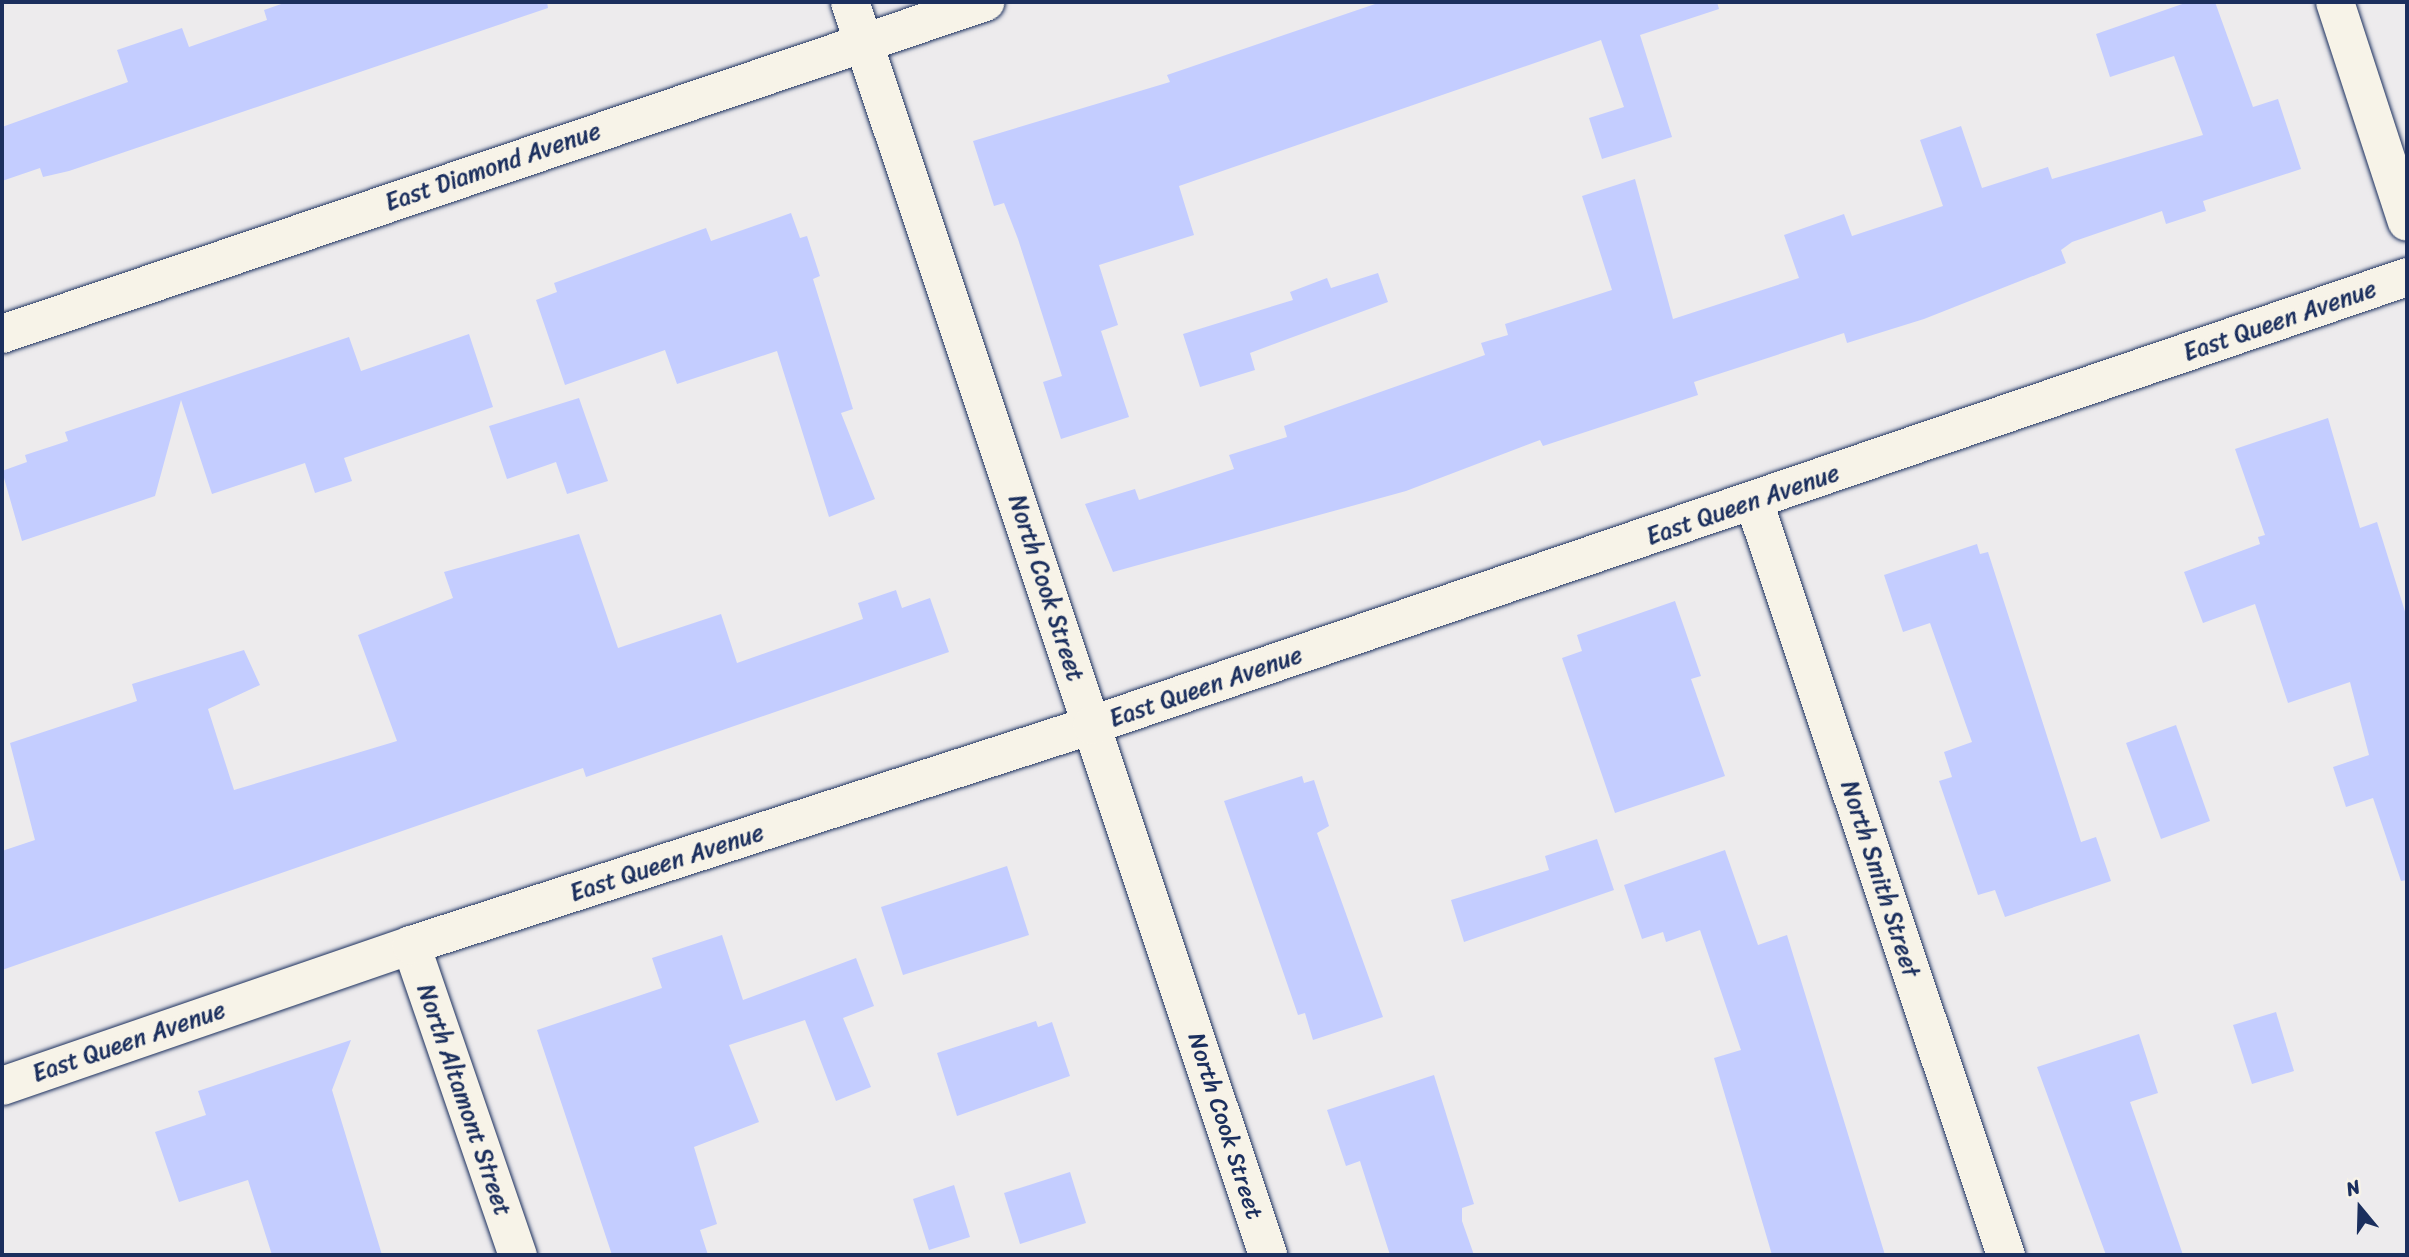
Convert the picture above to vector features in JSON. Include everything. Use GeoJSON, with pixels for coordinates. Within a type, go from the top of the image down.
{"type":"FeatureCollection","features":[{"type":"Feature","properties":{"kind":"street","name":"North Cook Street"},"geometry":{"type":"LineString","coordinates":[[850,2],[1268,1255]]}},
{"type":"Feature","properties":{"kind":"street","name":"East Diamond Avenue"},"geometry":{"type":"LineString","coordinates":[[2,334],[985,2]]}},
{"type":"Feature","properties":{"kind":"street"},"geometry":{"type":"LineString","coordinates":[[2334,2],[2407,222]]}},
{"type":"Feature","properties":{"kind":"street","name":"East Queen Avenue"},"geometry":{"type":"LineString","coordinates":[[2,1086],[411,945],[1092,725],[1754,502],[2407,277]]}},
{"type":"Feature","properties":{"kind":"street","name":"North Smith Street"},"geometry":{"type":"LineString","coordinates":[[1754,502],[2006,1255]]}},
{"type":"Feature","properties":{"kind":"street","name":"North Altamont Street"},"geometry":{"type":"LineString","coordinates":[[411,945],[518,1255]]}},
{"type":"Feature","properties":{"kind":"building"},"geometry":{"type":"Polygon","coordinates":[[[287,2],[547,2],[548,8],[69,171],[43,177],[40,168],[2,181],[2,127],[128,82],[117,50],[182,28],[189,47],[267,20],[264,10],[287,2]]]}},
{"type":"Feature","properties":{"kind":"building"},"geometry":{"type":"Polygon","coordinates":[[[1381,2],[1717,2],[1719,9],[1640,35],[1672,137],[1602,159],[1589,118],[1624,107],[1601,40],[1179,186],[1194,235],[1099,265],[1118,325],[1101,331],[1129,417],[1061,439],[1043,382],[1062,376],[1018,239],[1004,203],[994,206],[973,141],[1170,82],[1167,75],[1381,2]]]}},
{"type":"Feature","properties":{"kind":"building"},"geometry":{"type":"Polygon","coordinates":[[[2188,2],[2215,2],[2253,107],[2278,99],[2301,169],[2203,201],[2206,211],[2166,224],[2162,211],[2072,242],[2061,250],[2066,263],[1924,319],[1847,343],[1844,333],[1694,382],[1698,395],[1543,446],[1540,440],[1406,491],[1113,572],[1085,504],[1135,489],[1139,500],[1234,469],[1229,455],[1287,437],[1284,426],[1485,355],[1481,343],[1508,335],[1505,324],[1612,290],[1582,196],[1635,179],[1673,319],[1799,278],[1784,235],[1844,214],[1852,236],[1943,206],[1920,140],[1961,126],[1982,188],[2048,167],[2052,179],[2203,135],[2174,56],[2110,77],[2096,34],[2188,2]]]}},
{"type":"Feature","properties":{"kind":"building"},"geometry":{"type":"Polygon","coordinates":[[[791,213],[800,238],[807,236],[820,276],[813,279],[853,409],[841,413],[875,499],[829,517],[777,351],[677,384],[665,350],[565,385],[536,300],[557,292],[554,283],[706,228],[711,241],[791,213]]]}},
{"type":"Feature","properties":{"kind":"building"},"geometry":{"type":"Polygon","coordinates":[[[1378,273],[1388,302],[1250,353],[1255,370],[1200,387],[1183,334],[1293,300],[1290,292],[1327,278],[1331,288],[1378,273]]]}},
{"type":"Feature","properties":{"kind":"building"},"geometry":{"type":"Polygon","coordinates":[[[469,334],[493,407],[344,458],[352,481],[315,493],[305,463],[212,494],[181,400],[155,496],[22,541],[2,471],[27,462],[25,455],[68,441],[65,432],[349,337],[361,371],[469,334]]]}},
{"type":"Feature","properties":{"kind":"building"},"geometry":{"type":"Polygon","coordinates":[[[579,398],[608,481],[567,494],[556,462],[507,479],[489,426],[579,398]]]}},
{"type":"Feature","properties":{"kind":"building"},"geometry":{"type":"Polygon","coordinates":[[[2328,418],[2360,528],[2377,522],[2407,618],[2407,880],[2401,881],[2373,798],[2346,807],[2333,767],[2369,755],[2350,682],[2288,703],[2255,604],[2203,623],[2184,572],[2260,544],[2258,537],[2265,535],[2235,449],[2328,418]]]}},
{"type":"Feature","properties":{"kind":"building"},"geometry":{"type":"Polygon","coordinates":[[[579,534],[618,648],[721,614],[737,663],[863,619],[858,603],[896,590],[902,608],[930,598],[949,652],[586,777],[583,768],[2,970],[2,851],[35,840],[10,743],[137,701],[132,684],[244,650],[260,685],[208,709],[234,790],[397,741],[358,635],[453,598],[444,572],[579,534]]]}},
{"type":"Feature","properties":{"kind":"building"},"geometry":{"type":"Polygon","coordinates":[[[1977,544],[1980,554],[1988,552],[2081,842],[2096,837],[2111,881],[2005,917],[1995,890],[1978,895],[1939,781],[1952,777],[1944,752],[1972,742],[1930,623],[1903,632],[1884,575],[1977,544]]]}},
{"type":"Feature","properties":{"kind":"building"},"geometry":{"type":"Polygon","coordinates":[[[1675,601],[1701,676],[1691,679],[1725,776],[1615,813],[1562,658],[1582,651],[1577,635],[1675,601]]]}},
{"type":"Feature","properties":{"kind":"building"},"geometry":{"type":"Polygon","coordinates":[[[2176,725],[2210,821],[2161,839],[2126,743],[2176,725]]]}},
{"type":"Feature","properties":{"kind":"building"},"geometry":{"type":"Polygon","coordinates":[[[1302,776],[1304,783],[1314,780],[1329,826],[1317,833],[1383,1017],[1313,1040],[1305,1013],[1298,1015],[1224,801],[1302,776]]]}},
{"type":"Feature","properties":{"kind":"building"},"geometry":{"type":"Polygon","coordinates":[[[1597,839],[1614,890],[1464,942],[1451,900],[1549,870],[1545,856],[1597,839]]]}},
{"type":"Feature","properties":{"kind":"building"},"geometry":{"type":"Polygon","coordinates":[[[1725,850],[1758,945],[1787,935],[1885,1255],[1772,1255],[1714,1058],[1741,1050],[1700,930],[1666,942],[1663,932],[1642,939],[1624,885],[1725,850]]]}},
{"type":"Feature","properties":{"kind":"building"},"geometry":{"type":"Polygon","coordinates":[[[1007,866],[1029,935],[903,975],[881,907],[1007,866]]]}},
{"type":"Feature","properties":{"kind":"building"},"geometry":{"type":"Polygon","coordinates":[[[722,935],[743,1000],[856,958],[874,1006],[843,1018],[871,1087],[836,1101],[805,1020],[729,1045],[759,1122],[694,1147],[717,1224],[700,1230],[708,1255],[612,1255],[537,1030],[662,988],[652,958],[722,935]]]}},
{"type":"Feature","properties":{"kind":"building"},"geometry":{"type":"Polygon","coordinates":[[[2276,1012],[2294,1071],[2252,1084],[2233,1025],[2276,1012]]]}},
{"type":"Feature","properties":{"kind":"building"},"geometry":{"type":"Polygon","coordinates":[[[1036,1021],[1038,1027],[1052,1022],[1070,1076],[957,1116],[937,1053],[1036,1021]]]}},
{"type":"Feature","properties":{"kind":"building"},"geometry":{"type":"Polygon","coordinates":[[[2139,1034],[2158,1093],[2130,1102],[2183,1255],[2106,1255],[2037,1067],[2139,1034]]]}},
{"type":"Feature","properties":{"kind":"building"},"geometry":{"type":"Polygon","coordinates":[[[351,1040],[332,1090],[382,1255],[272,1255],[248,1180],[179,1202],[155,1132],[206,1115],[198,1091],[351,1040]]]}},
{"type":"Feature","properties":{"kind":"building"},"geometry":{"type":"Polygon","coordinates":[[[1434,1075],[1474,1204],[1462,1208],[1462,1221],[1474,1255],[1390,1255],[1360,1161],[1346,1166],[1327,1110],[1434,1075]]]}},
{"type":"Feature","properties":{"kind":"building"},"geometry":{"type":"Polygon","coordinates":[[[1070,1172],[1086,1223],[1020,1244],[1004,1193],[1070,1172]]]}},
{"type":"Feature","properties":{"kind":"building"},"geometry":{"type":"Polygon","coordinates":[[[954,1185],[970,1237],[929,1250],[913,1199],[954,1185]]]}}]}
